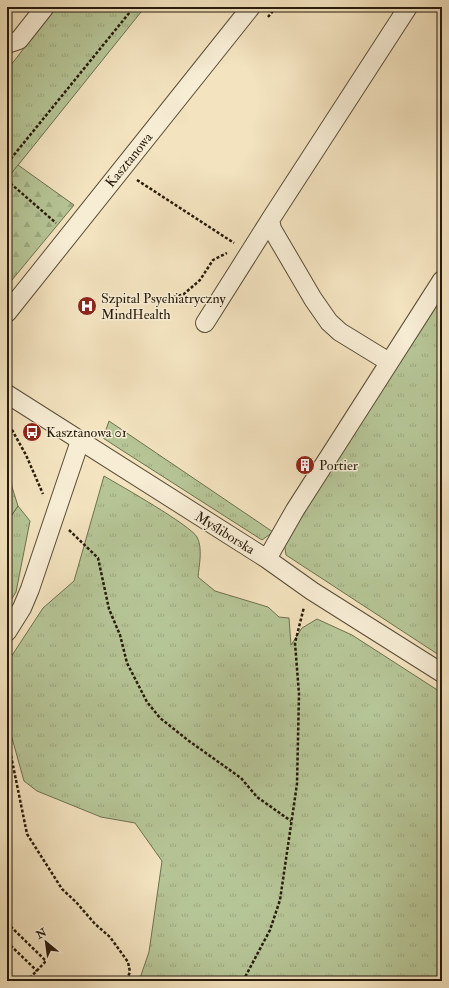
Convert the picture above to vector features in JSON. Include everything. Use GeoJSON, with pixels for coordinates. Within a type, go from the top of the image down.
{"type":"FeatureCollection","features":[{"type":"Feature","properties":{"kind":"street"},"geometry":{"type":"LineString","coordinates":[[7,44],[19,40],[46,7]]}},
{"type":"Feature","properties":{"kind":"street","name":"Kasztanowa"},"geometry":{"type":"LineString","coordinates":[[7,313],[251,7]]}},
{"type":"Feature","properties":{"kind":"street"},"geometry":{"type":"LineString","coordinates":[[204,323],[408,7]]}},
{"type":"Feature","properties":{"kind":"street"},"geometry":{"type":"LineString","coordinates":[[270,220],[272,229],[329,322],[340,332],[388,362]]}},
{"type":"Feature","properties":{"kind":"street"},"geometry":{"type":"LineString","coordinates":[[267,560],[295,510],[388,362],[442,280]]}},
{"type":"Feature","properties":{"kind":"street","name":"Myśliborska"},"geometry":{"type":"LineString","coordinates":[[7,394],[442,673]]}},
{"type":"Feature","properties":{"kind":"street"},"geometry":{"type":"LineString","coordinates":[[7,632],[22,608],[80,441]]}},
{"type":"Feature","properties":{"kind":"path"},"geometry":{"type":"LineString","coordinates":[[7,168],[9,161],[134,7]]}},
{"type":"Feature","properties":{"kind":"path"},"geometry":{"type":"LineString","coordinates":[[7,174],[10,183],[58,224]]}},
{"type":"Feature","properties":{"kind":"path"},"geometry":{"type":"LineString","coordinates":[[137,180],[240,246]]}},
{"type":"Feature","properties":{"kind":"path"},"geometry":{"type":"LineString","coordinates":[[7,421],[26,455],[34,476],[54,516]]}},
{"type":"Feature","properties":{"kind":"path"},"geometry":{"type":"LineString","coordinates":[[68,529],[98,558],[109,609],[120,635],[127,663],[147,702],[160,718],[189,741],[241,778],[257,796],[291,821]]}},
{"type":"Feature","properties":{"kind":"path"},"geometry":{"type":"LineString","coordinates":[[243,981],[270,930],[280,900],[297,784],[299,694],[295,643],[301,613],[312,590]]}},
{"type":"Feature","properties":{"kind":"path"},"geometry":{"type":"LineString","coordinates":[[7,736],[27,834],[62,889],[76,902],[95,924],[110,937],[128,962],[130,972],[126,981]]}},
{"type":"Feature","properties":{"kind":"path"},"geometry":{"type":"LineString","coordinates":[[7,923],[46,961],[27,981]]}},
{"type":"Feature","properties":{"kind":"path"},"geometry":{"type":"LineString","coordinates":[[7,942],[37,971]]}},
{"type":"Feature","properties":{"kind":"green space"},"geometry":{"type":"Polygon","coordinates":[[[56,7],[145,7],[7,179],[7,70],[56,7]]]}},
{"type":"Feature","properties":{"kind":"green space"},"geometry":{"type":"Polygon","coordinates":[[[18,165],[74,205],[7,286],[7,179],[18,165]]]}},
{"type":"Feature","properties":{"kind":"green space"},"geometry":{"type":"Polygon","coordinates":[[[442,298],[442,657],[286,555],[284,542],[442,298]]]}},
{"type":"Feature","properties":{"kind":"green space"},"geometry":{"type":"Polygon","coordinates":[[[109,421],[273,532],[262,540],[103,438],[109,421]]]}},
{"type":"Feature","properties":{"kind":"green space"},"geometry":{"type":"Polygon","coordinates":[[[7,433],[12,487],[18,506],[7,522],[7,433]]]}},
{"type":"Feature","properties":{"kind":"green space"},"geometry":{"type":"Polygon","coordinates":[[[104,476],[192,531],[197,537],[200,546],[198,577],[215,591],[268,607],[279,617],[289,618],[291,645],[302,628],[317,619],[352,635],[442,693],[442,981],[139,981],[149,952],[162,861],[135,823],[101,817],[37,791],[24,781],[7,720],[7,663],[43,608],[74,581],[104,476]]]}},
{"type":"Feature","properties":{"kind":"green space"},"geometry":{"type":"Polygon","coordinates":[[[18,506],[30,521],[16,592],[7,607],[7,522],[18,506]]]}},
{"type":"Feature","properties":{"kind":"place","name":"Szpital Psychiatryczny MindHealth"},"geometry":{"type":"Point","coordinates":[87,306]}},
{"type":"Feature","properties":{"kind":"place","name":"Kasztanowa 01"},"geometry":{"type":"Point","coordinates":[32,432]}},
{"type":"Feature","properties":{"kind":"place","name":"Portier"},"geometry":{"type":"Point","coordinates":[305,465]}}]}
